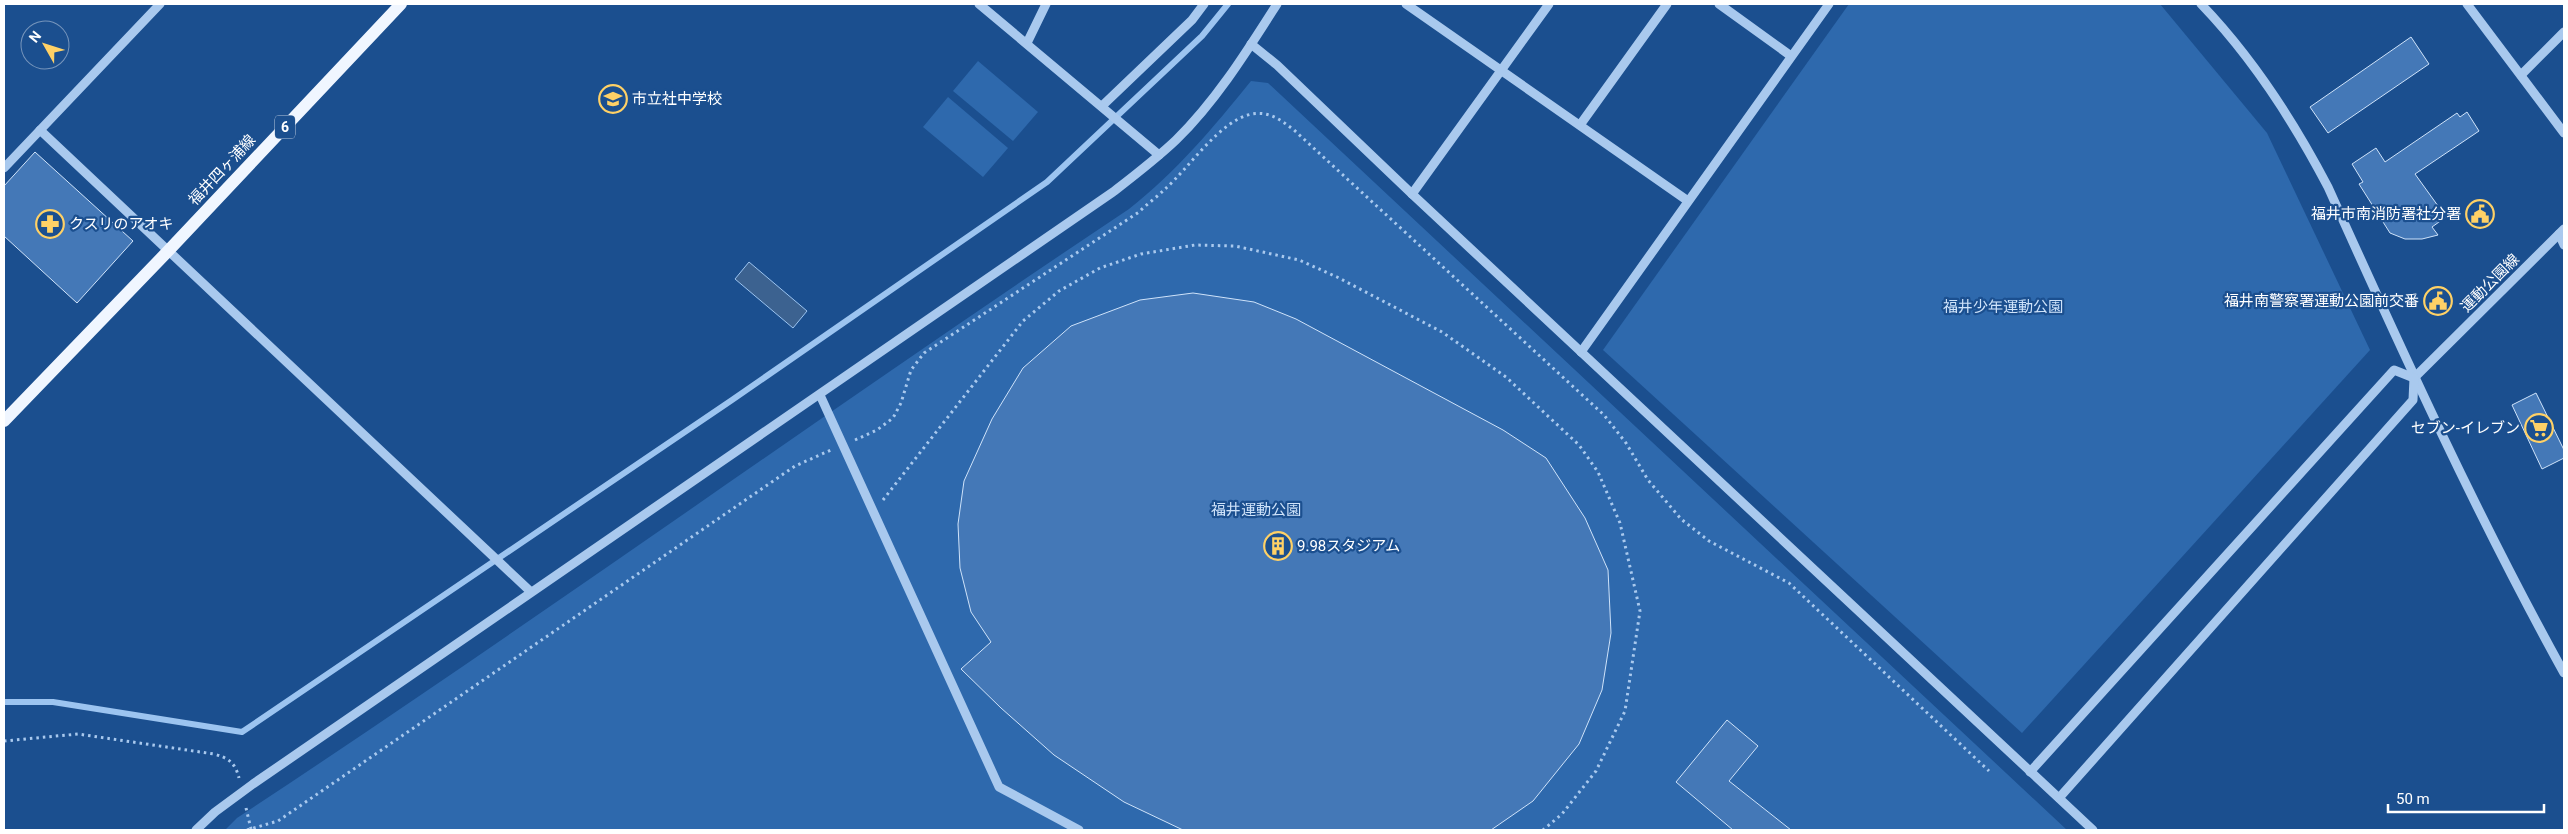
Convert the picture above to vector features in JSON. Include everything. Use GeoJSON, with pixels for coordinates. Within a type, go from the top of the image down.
{"type":"FeatureCollection","features":[{"type":"Feature","properties":{"kind":"main road","name":"福井四ヶ浦線"},"geometry":{"type":"LineString","coordinates":[[4,421],[169,250],[401,4]]}},
{"type":"Feature","properties":{"kind":"street"},"geometry":{"type":"LineString","coordinates":[[4,168],[159,4]]}},
{"type":"Feature","properties":{"kind":"street"},"geometry":{"type":"LineString","coordinates":[[979,4],[1160,155]]}},
{"type":"Feature","properties":{"kind":"street"},"geometry":{"type":"LineString","coordinates":[[1026,43],[1046,4]]}},
{"type":"Feature","properties":{"kind":"street"},"geometry":{"type":"LineString","coordinates":[[1103,108],[1192,20],[1204,4]]}},
{"type":"Feature","properties":{"kind":"street"},"geometry":{"type":"LineString","coordinates":[[196,830],[215,812],[253,784],[1114,192],[1160,155],[1206,106],[1252,44],[1277,4]]}},
{"type":"Feature","properties":{"kind":"street"},"geometry":{"type":"LineString","coordinates":[[1406,4],[1688,201]]}},
{"type":"Feature","properties":{"kind":"street"},"geometry":{"type":"LineString","coordinates":[[1412,194],[1549,4]]}},
{"type":"Feature","properties":{"kind":"street"},"geometry":{"type":"LineString","coordinates":[[1580,125],[1667,4]]}},
{"type":"Feature","properties":{"kind":"street"},"geometry":{"type":"LineString","coordinates":[[1719,4],[1791,56]]}},
{"type":"Feature","properties":{"kind":"street"},"geometry":{"type":"LineString","coordinates":[[1580,352],[1829,4]]}},
{"type":"Feature","properties":{"kind":"street"},"geometry":{"type":"LineString","coordinates":[[2201,4],[2218,22],[2281,107],[2314,160],[2414,378],[2520,592],[2564,673]]}},
{"type":"Feature","properties":{"kind":"street"},"geometry":{"type":"LineString","coordinates":[[2467,4],[2564,133]]}},
{"type":"Feature","properties":{"kind":"street"},"geometry":{"type":"LineString","coordinates":[[2521,75],[2564,32]]}},
{"type":"Feature","properties":{"kind":"street"},"geometry":{"type":"LineString","coordinates":[[1252,44],[1277,64],[1580,352],[2093,830]]}},
{"type":"Feature","properties":{"kind":"street"},"geometry":{"type":"LineString","coordinates":[[40,130],[531,592]]}},
{"type":"Feature","properties":{"kind":"street"},"geometry":{"type":"LineString","coordinates":[[2562,231],[2564,245]]}},
{"type":"Feature","properties":{"kind":"street","name":"運動公園線"},"geometry":{"type":"LineString","coordinates":[[2414,378],[2562,231]]}},
{"type":"Feature","properties":{"kind":"street"},"geometry":{"type":"LineString","coordinates":[[2030,772],[2394,370],[2414,378]]}},
{"type":"Feature","properties":{"kind":"street"},"geometry":{"type":"LineString","coordinates":[[2058,798],[2412,400],[2414,378]]}},
{"type":"Feature","properties":{"kind":"street"},"geometry":{"type":"LineString","coordinates":[[820,395],[1000,787],[1079,830]]}},
{"type":"Feature","properties":{"kind":"path"},"geometry":{"type":"LineString","coordinates":[[247,830],[278,821],[795,466],[877,430],[893,418],[901,403],[911,370],[924,353],[1138,212],[1165,190],[1229,124],[1254,114],[1266,114],[1279,118],[1294,130],[1604,415],[1626,442],[1648,480],[1681,519],[1709,541],[1789,583],[1989,771]]}},
{"type":"Feature","properties":{"kind":"path"},"geometry":{"type":"LineString","coordinates":[[873,512],[1023,321],[1059,291],[1100,268],[1150,252],[1195,245],[1234,246],[1299,260],[1337,277],[1442,332],[1506,377],[1579,446],[1598,472],[1620,523],[1640,611],[1625,711],[1596,771],[1562,814],[1543,830]]}},
{"type":"Feature","properties":{"kind":"path"},"geometry":{"type":"LineString","coordinates":[[4,741],[78,734],[214,754],[228,758],[236,767]]}},
{"type":"Feature","properties":{"kind":"green space","name":"福井少年運動公園"},"geometry":{"type":"Polygon","coordinates":[[[1849,4],[2160,4],[2267,133],[2370,350],[2022,733],[1603,350],[1849,4]]]}},
{"type":"Feature","properties":{"kind":"green space"},"geometry":{"type":"Polygon","coordinates":[[[978,61],[1038,112],[1013,141],[953,91],[978,61]]]}},
{"type":"Feature","properties":{"kind":"green space","name":"福井運動公園"},"geometry":{"type":"Polygon","coordinates":[[[1251,81],[1268,83],[2067,830],[225,830],[237,818],[461,667],[1129,209],[1178,165],[1223,116],[1251,81]]]}},
{"type":"Feature","properties":{"kind":"green space"},"geometry":{"type":"Polygon","coordinates":[[[948,97],[1008,148],[983,177],[923,127],[948,97]]]}},
{"type":"Feature","properties":{"kind":"shaded area"},"geometry":{"type":"Polygon","coordinates":[[[749,262],[807,311],[793,328],[735,279],[749,262]]]}},
{"type":"Feature","properties":{"kind":"building"},"geometry":{"type":"Polygon","coordinates":[[[2411,37],[2429,64],[2328,133],[2310,107],[2411,37]]]}},
{"type":"Feature","properties":{"kind":"building"},"geometry":{"type":"Polygon","coordinates":[[[2467,112],[2479,131],[2415,174],[2446,217],[2432,227],[2438,235],[2422,239],[2405,239],[2390,233],[2359,184],[2363,182],[2352,164],[2376,148],[2385,162],[2457,113],[2460,117],[2467,112]]]}},
{"type":"Feature","properties":{"kind":"building"},"geometry":{"type":"Polygon","coordinates":[[[35,152],[133,241],[77,303],[4,236],[4,186],[35,152]]]}},
{"type":"Feature","properties":{"kind":"building","name":"9.98スタジアム"},"geometry":{"type":"Polygon","coordinates":[[[1193,293],[1254,302],[1296,319],[1503,430],[1546,458],[1585,518],[1608,570],[1611,633],[1602,690],[1579,744],[1533,801],[1491,830],[1183,830],[1124,802],[1054,755],[961,669],[991,642],[971,612],[960,568],[958,524],[964,481],[992,419],[1023,368],[1071,326],[1140,300],[1193,293]]]}},
{"type":"Feature","properties":{"kind":"building"},"geometry":{"type":"Polygon","coordinates":[[[2536,393],[2564,450],[2564,458],[2542,469],[2512,405],[2536,393]]]}},
{"type":"Feature","properties":{"kind":"building"},"geometry":{"type":"Polygon","coordinates":[[[1727,720],[1758,746],[1729,781],[1791,830],[1733,830],[1676,782],[1727,720]]]}},
{"type":"Feature","properties":{"kind":"waterway"},"geometry":{"type":"LineString","coordinates":[[4,702],[53,702],[242,732],[732,400],[1047,182],[1202,36],[1228,4]]}},
{"type":"Feature","properties":{"kind":"place","name":"市立社中学校"},"geometry":{"type":"Point","coordinates":[613,99]}},
{"type":"Feature","properties":{"kind":"place","name":"福井市南消防署社分署"},"geometry":{"type":"Point","coordinates":[2480,214]}},
{"type":"Feature","properties":{"kind":"place","name":"クスリのアオキ"},"geometry":{"type":"Point","coordinates":[50,224]}},
{"type":"Feature","properties":{"kind":"place","name":"福井南警察署運動公園前交番"},"geometry":{"type":"Point","coordinates":[2438,301]}},
{"type":"Feature","properties":{"kind":"place","name":"セブン-イレブン"},"geometry":{"type":"Point","coordinates":[2539,428]}},
{"type":"Feature","properties":{"kind":"place","name":"9.98スタジアム"},"geometry":{"type":"Point","coordinates":[1278,546]}}]}
